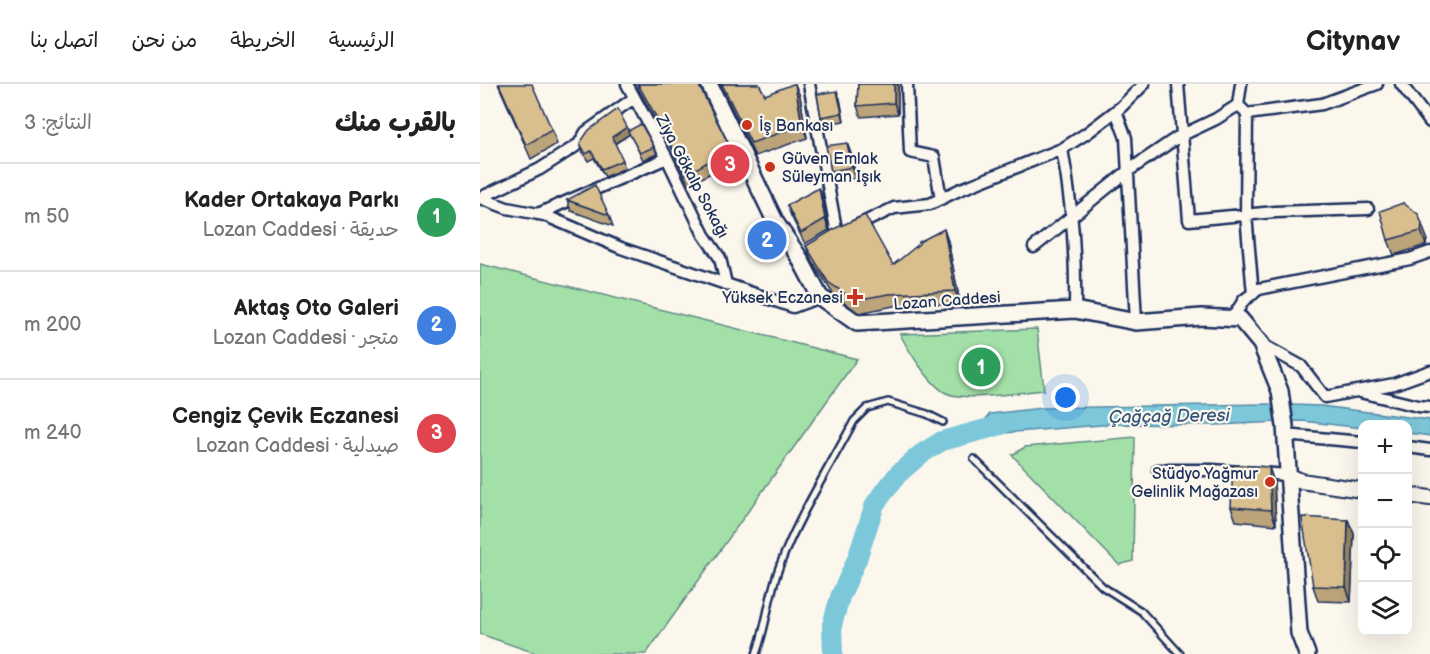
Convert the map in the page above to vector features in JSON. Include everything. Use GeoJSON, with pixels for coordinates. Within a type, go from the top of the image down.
{"type":"FeatureCollection","features":[{"type":"Feature","properties":{"kind":"main road","name":"Lozan Caddesi"},"geometry":{"type":"LineString","coordinates":[[709,84],[776,223],[803,254],[820,297],[858,323],[1075,309],[1136,321],[1202,317],[1232,319]]}},
{"type":"Feature","properties":{"kind":"main road"},"geometry":{"type":"LineString","coordinates":[[1232,319],[1240,319],[1261,344],[1280,391],[1285,430],[1299,633],[1306,654]]}},
{"type":"Feature","properties":{"kind":"street","name":"Ziya Gökalp Sokağı"},"geometry":{"type":"LineString","coordinates":[[627,84],[704,234],[720,258],[726,284]]}},
{"type":"Feature","properties":{"kind":"street"},"geometry":{"type":"LineString","coordinates":[[809,84],[833,237],[894,208],[930,204],[1062,149],[1087,134],[1116,111],[1144,84]]}},
{"type":"Feature","properties":{"kind":"street"},"geometry":{"type":"LineString","coordinates":[[907,84],[910,152],[934,156],[941,199]]}},
{"type":"Feature","properties":{"kind":"street"},"geometry":{"type":"LineString","coordinates":[[1178,84],[1189,220],[1368,209]]}},
{"type":"Feature","properties":{"kind":"street"},"geometry":{"type":"LineString","coordinates":[[1034,247],[1128,171],[1183,134],[1216,119],[1238,105],[1241,84]]}},
{"type":"Feature","properties":{"kind":"street"},"geometry":{"type":"LineString","coordinates":[[1247,114],[1322,104],[1377,84]]}},
{"type":"Feature","properties":{"kind":"street"},"geometry":{"type":"LineString","coordinates":[[1401,84],[1430,122]]}},
{"type":"Feature","properties":{"kind":"street"},"geometry":{"type":"LineString","coordinates":[[480,198],[540,168],[579,144],[586,132],[634,98]]}},
{"type":"Feature","properties":{"kind":"street"},"geometry":{"type":"LineString","coordinates":[[1238,105],[1247,114],[1246,215],[1253,294]]}},
{"type":"Feature","properties":{"kind":"street"},"geometry":{"type":"LineString","coordinates":[[1116,111],[1126,138],[1136,321]]}},
{"type":"Feature","properties":{"kind":"street"},"geometry":{"type":"LineString","coordinates":[[1062,149],[1070,192],[1076,270],[1075,309]]}},
{"type":"Feature","properties":{"kind":"street"},"geometry":{"type":"LineString","coordinates":[[538,214],[667,158]]}},
{"type":"Feature","properties":{"kind":"street"},"geometry":{"type":"LineString","coordinates":[[480,198],[507,208],[538,214],[621,248],[794,308],[820,297]]}},
{"type":"Feature","properties":{"kind":"street"},"geometry":{"type":"LineString","coordinates":[[1232,319],[1244,300],[1259,289],[1410,259],[1430,252]]}},
{"type":"Feature","properties":{"kind":"street"},"geometry":{"type":"LineString","coordinates":[[1261,344],[1301,366],[1325,397],[1394,384],[1430,371]]}},
{"type":"Feature","properties":{"kind":"street"},"geometry":{"type":"LineString","coordinates":[[1357,391],[1430,407]]}},
{"type":"Feature","properties":{"kind":"street"},"geometry":{"type":"LineString","coordinates":[[1285,430],[1358,441]]}},
{"type":"Feature","properties":{"kind":"street"},"geometry":{"type":"LineString","coordinates":[[1412,448],[1430,450]]}},
{"type":"Feature","properties":{"kind":"street"},"geometry":{"type":"LineString","coordinates":[[1158,470],[1212,470],[1288,475],[1301,481],[1358,489]]}},
{"type":"Feature","properties":{"kind":"street"},"geometry":{"type":"LineString","coordinates":[[1412,496],[1430,498]]}},
{"type":"Feature","properties":{"kind":"lane"},"geometry":{"type":"LineString","coordinates":[[756,654],[779,566],[801,518],[854,421],[867,408],[888,402],[927,414],[943,422]]}},
{"type":"Feature","properties":{"kind":"lane"},"geometry":{"type":"LineString","coordinates":[[974,459],[1103,587],[1141,611],[1180,654]]}},
{"type":"Feature","properties":{"kind":"green space"},"geometry":{"type":"Polygon","coordinates":[[[480,264],[857,359],[646,654],[538,654],[480,634],[480,264]]]}},
{"type":"Feature","properties":{"kind":"green space"},"geometry":{"type":"Polygon","coordinates":[[[1037,329],[1044,390],[979,397],[955,396],[940,389],[920,366],[900,334],[1037,329]]]}},
{"type":"Feature","properties":{"kind":"green space"},"geometry":{"type":"Polygon","coordinates":[[[1135,437],[1133,561],[1119,565],[1012,455],[1025,447],[1135,437]]]}},
{"type":"Feature","properties":{"kind":"water"},"geometry":{"type":"Polygon","coordinates":[[[1264,404],[1321,406],[1430,420],[1430,436],[1412,434],[1412,420],[1358,420],[1358,428],[1302,421],[1217,425],[1114,424],[1004,433],[976,431],[990,414],[1042,408],[1264,404]]]}},
{"type":"Feature","properties":{"kind":"building"},"geometry":{"type":"Polygon","coordinates":[[[499,84],[532,84],[552,130],[526,145],[499,84]]]}},
{"type":"Feature","properties":{"kind":"building"},"geometry":{"type":"Polygon","coordinates":[[[638,84],[698,84],[731,149],[685,175],[668,138],[638,84]]]}},
{"type":"Feature","properties":{"kind":"building"},"geometry":{"type":"Polygon","coordinates":[[[722,84],[759,84],[765,95],[795,84],[802,125],[751,143],[722,84]]]}},
{"type":"Feature","properties":{"kind":"building"},"geometry":{"type":"Polygon","coordinates":[[[858,84],[894,84],[894,103],[857,106],[858,84]]]}},
{"type":"Feature","properties":{"kind":"building"},"geometry":{"type":"Polygon","coordinates":[[[837,91],[842,113],[821,117],[817,94],[837,91]]]}},
{"type":"Feature","properties":{"kind":"building"},"geometry":{"type":"Polygon","coordinates":[[[618,109],[627,127],[612,137],[623,160],[602,169],[591,151],[586,154],[580,143],[589,130],[618,109]]]}},
{"type":"Feature","properties":{"kind":"building"},"geometry":{"type":"Polygon","coordinates":[[[641,124],[654,147],[640,153],[628,131],[641,124]]]}},
{"type":"Feature","properties":{"kind":"building"},"geometry":{"type":"Polygon","coordinates":[[[847,143],[852,167],[831,171],[826,146],[847,143]]]}},
{"type":"Feature","properties":{"kind":"building"},"geometry":{"type":"Polygon","coordinates":[[[595,185],[609,215],[567,200],[595,185]]]}},
{"type":"Feature","properties":{"kind":"building"},"geometry":{"type":"Polygon","coordinates":[[[819,188],[825,219],[801,233],[787,205],[819,188]]]}},
{"type":"Feature","properties":{"kind":"building"},"geometry":{"type":"Polygon","coordinates":[[[1403,203],[1418,214],[1422,224],[1421,231],[1388,240],[1380,211],[1403,203]]]}},
{"type":"Feature","properties":{"kind":"building"},"geometry":{"type":"Polygon","coordinates":[[[865,215],[893,265],[919,242],[944,229],[955,291],[889,294],[855,300],[828,282],[806,246],[836,228],[865,215]]]}},
{"type":"Feature","properties":{"kind":"building"},"geometry":{"type":"Polygon","coordinates":[[[1233,465],[1269,467],[1271,510],[1231,507],[1233,465]]]}},
{"type":"Feature","properties":{"kind":"building"},"geometry":{"type":"Polygon","coordinates":[[[1302,517],[1348,520],[1346,587],[1313,586],[1302,517]]]}},
{"type":"Feature","properties":{"kind":"waterway","name":"Çağçağ Deresi"},"geometry":{"type":"LineString","coordinates":[[833,654],[832,625],[840,597],[857,559],[875,504],[898,474],[921,454],[942,441],[1001,425]]}},
{"type":"Feature","properties":{"kind":"place","name":"İş Bankası"},"geometry":{"type":"Point","coordinates":[747,125]}},
{"type":"Feature","properties":{"kind":"place","name":"Cengiz Çevik Eczanesi"},"geometry":{"type":"Point","coordinates":[730,164]}},
{"type":"Feature","properties":{"kind":"place","name":"Güven Emlak Süleyman Işık"},"geometry":{"type":"Point","coordinates":[770,167]}},
{"type":"Feature","properties":{"kind":"place","name":"Aktaş Oto Galeri"},"geometry":{"type":"Point","coordinates":[767,240]}},
{"type":"Feature","properties":{"kind":"place","name":"Yüksek Eczanesi"},"geometry":{"type":"Point","coordinates":[855,297]}},
{"type":"Feature","properties":{"kind":"place","name":"Kader Ortakaya Parkı"},"geometry":{"type":"Point","coordinates":[981,367]}},
{"type":"Feature","properties":{"kind":"place","name":"Stüdyo Yağmur Gelinlik Mağazası"},"geometry":{"type":"Point","coordinates":[1270,482]}}]}
